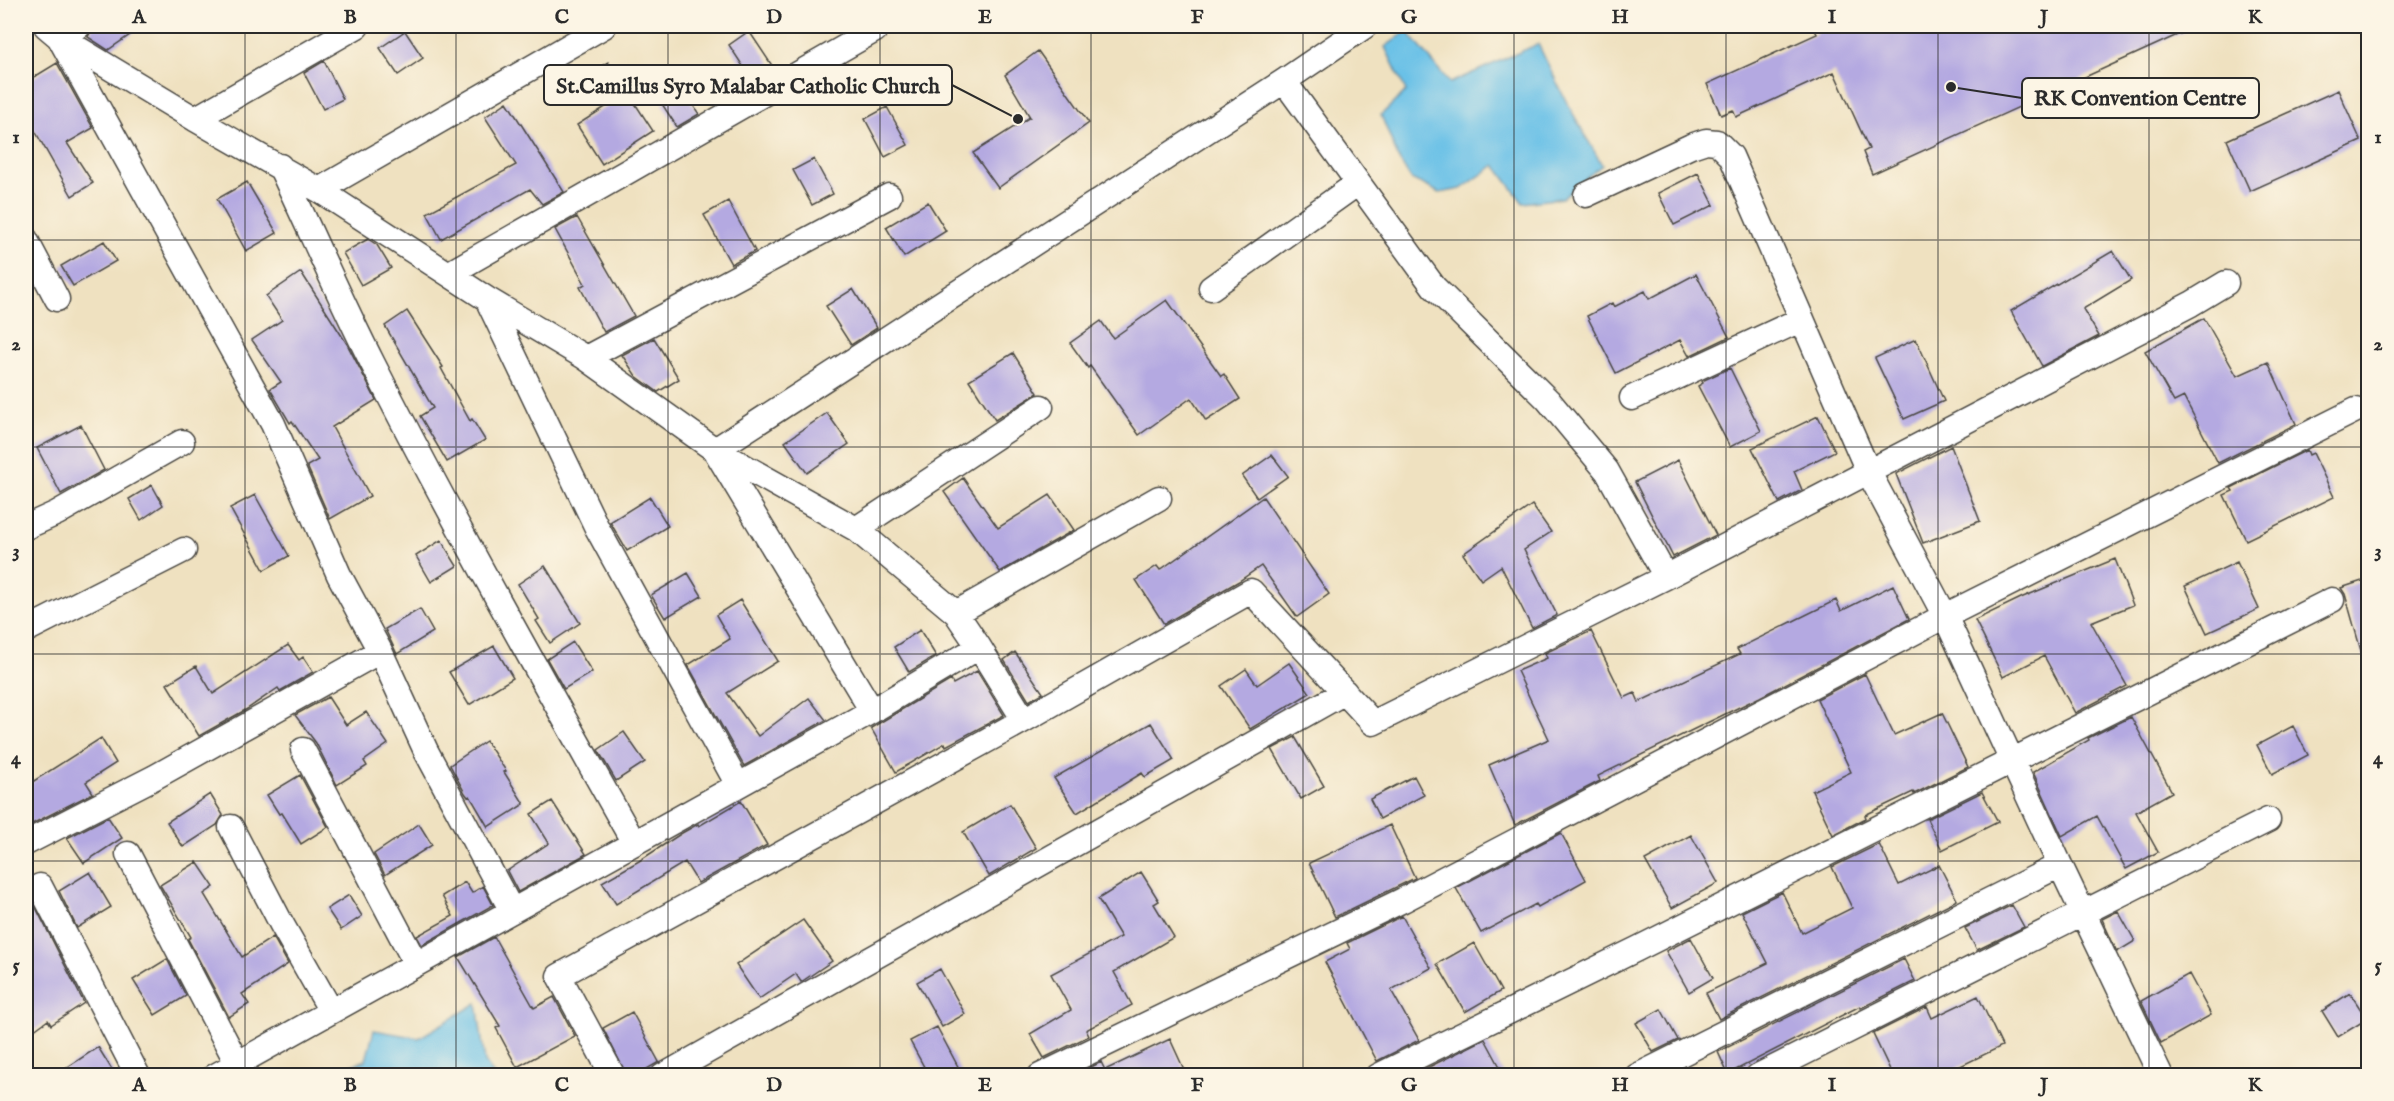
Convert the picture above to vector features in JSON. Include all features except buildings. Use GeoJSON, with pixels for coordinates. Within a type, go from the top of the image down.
{"type":"FeatureCollection","features":[{"type":"Feature","properties":{"kind":"street"},"geometry":{"type":"LineString","coordinates":[[195,119],[357,26]]}},
{"type":"Feature","properties":{"kind":"street"},"geometry":{"type":"LineString","coordinates":[[319,189],[604,26]]}},
{"type":"Feature","properties":{"kind":"street"},"geometry":{"type":"LineString","coordinates":[[715,450],[1284,81],[1365,26]]}},
{"type":"Feature","properties":{"kind":"street"},"geometry":{"type":"LineString","coordinates":[[61,29],[195,119],[319,189],[487,299],[586,358],[715,450],[856,529],[956,613],[1024,720]]}},
{"type":"Feature","properties":{"kind":"street"},"geometry":{"type":"LineString","coordinates":[[61,29],[273,424],[339,575],[380,651],[426,751],[512,911]]}},
{"type":"Feature","properties":{"kind":"street"},"geometry":{"type":"LineString","coordinates":[[450,273],[875,30]]}},
{"type":"Feature","properties":{"kind":"street"},"geometry":{"type":"LineString","coordinates":[[1284,81],[1434,287],[1548,400],[1606,471],[1666,577]]}},
{"type":"Feature","properties":{"kind":"street"},"geometry":{"type":"LineString","coordinates":[[1586,195],[1706,141],[1717,142],[1731,156],[1868,471],[1945,616],[2161,1076]]}},
{"type":"Feature","properties":{"kind":"street"},"geometry":{"type":"LineString","coordinates":[[280,166],[398,413],[488,582],[634,843]]}},
{"type":"Feature","properties":{"kind":"street"},"geometry":{"type":"LineString","coordinates":[[1211,288],[1358,183]]}},
{"type":"Feature","properties":{"kind":"street"},"geometry":{"type":"LineString","coordinates":[[586,358],[889,196]]}},
{"type":"Feature","properties":{"kind":"street"},"geometry":{"type":"LineString","coordinates":[[26,240],[57,299]]}},
{"type":"Feature","properties":{"kind":"street"},"geometry":{"type":"LineString","coordinates":[[613,1076],[559,976],[1024,720],[1251,591],[1373,723],[1666,577],[2190,304],[2226,283]]}},
{"type":"Feature","properties":{"kind":"street"},"geometry":{"type":"LineString","coordinates":[[487,299],[597,528],[738,785]]}},
{"type":"Feature","properties":{"kind":"street"},"geometry":{"type":"LineString","coordinates":[[1632,398],[1802,319]]}},
{"type":"Feature","properties":{"kind":"street"},"geometry":{"type":"LineString","coordinates":[[856,529],[1041,407]]}},
{"type":"Feature","properties":{"kind":"street"},"geometry":{"type":"LineString","coordinates":[[1040,1076],[1403,900],[1945,616],[2356,410]]}},
{"type":"Feature","properties":{"kind":"street"},"geometry":{"type":"LineString","coordinates":[[26,527],[57,513],[182,442]]}},
{"type":"Feature","properties":{"kind":"street"},"geometry":{"type":"LineString","coordinates":[[715,450],[872,711]]}},
{"type":"Feature","properties":{"kind":"street"},"geometry":{"type":"LineString","coordinates":[[956,613],[1159,498]]}},
{"type":"Feature","properties":{"kind":"street"},"geometry":{"type":"LineString","coordinates":[[26,630],[184,550]]}},
{"type":"Feature","properties":{"kind":"street"},"geometry":{"type":"LineString","coordinates":[[1378,1076],[1637,949],[2332,600]]}},
{"type":"Feature","properties":{"kind":"street"},"geometry":{"type":"LineString","coordinates":[[215,1076],[872,711],[979,647]]}},
{"type":"Feature","properties":{"kind":"street"},"geometry":{"type":"LineString","coordinates":[[26,843],[165,772],[380,651]]}},
{"type":"Feature","properties":{"kind":"street"},"geometry":{"type":"LineString","coordinates":[[663,1076],[1345,692]]}},
{"type":"Feature","properties":{"kind":"street"},"geometry":{"type":"LineString","coordinates":[[303,750],[417,963]]}},
{"type":"Feature","properties":{"kind":"street"},"geometry":{"type":"LineString","coordinates":[[1761,1075],[2268,820]]}},
{"type":"Feature","properties":{"kind":"street"},"geometry":{"type":"LineString","coordinates":[[231,827],[281,923],[331,1011]]}},
{"type":"Feature","properties":{"kind":"street"},"geometry":{"type":"LineString","coordinates":[[128,854],[237,1064]]}},
{"type":"Feature","properties":{"kind":"street"},"geometry":{"type":"LineString","coordinates":[[1637,1076],[2060,865]]}},
{"type":"Feature","properties":{"kind":"street"},"geometry":{"type":"LineString","coordinates":[[40,885],[138,1076]]}},
{"type":"Feature","properties":{"kind":"water"},"geometry":{"type":"Polygon","coordinates":[[[1407,31],[1450,83],[1538,44],[1567,103],[1602,165],[1562,198],[1523,203],[1495,165],[1461,189],[1440,193],[1411,179],[1399,160],[1381,115],[1406,91],[1385,47],[1407,31]]]}},
{"type":"Feature","properties":{"kind":"water"},"geometry":{"type":"Polygon","coordinates":[[[477,1003],[485,1062],[494,1075],[325,1075],[366,1060],[374,1030],[419,1038],[477,1003]]]}},
{"type":"Feature","properties":{"kind":"place","name":"RK Convention Centre"},"geometry":{"type":"Point","coordinates":[1951,87]}},
{"type":"Feature","properties":{"kind":"place","name":"St.Camillus Syro Malabar Catholic Church"},"geometry":{"type":"Point","coordinates":[1018,119]}}]}
